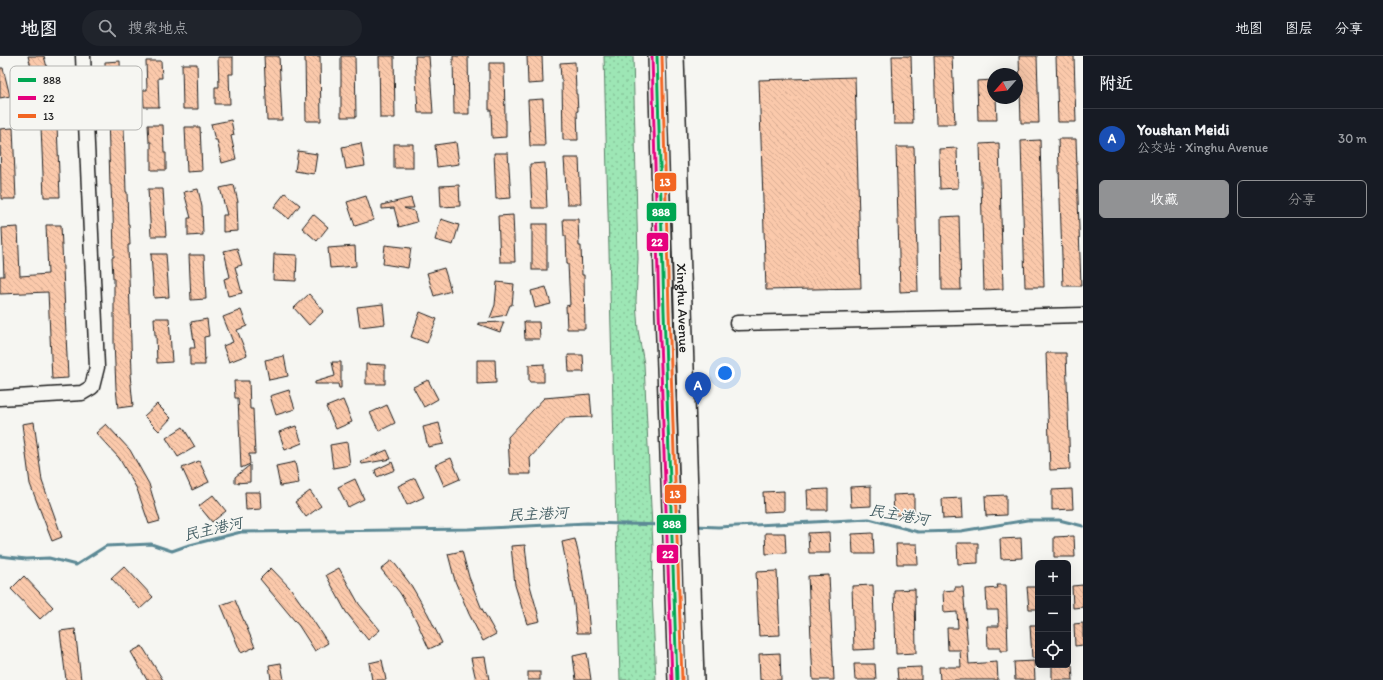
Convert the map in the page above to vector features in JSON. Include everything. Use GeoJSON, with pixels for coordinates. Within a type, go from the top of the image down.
{"type":"FeatureCollection","features":[{"type":"Feature","properties":{"kind":"main road","name":"Xinghu Avenue"},"geometry":{"type":"LineString","coordinates":[[657,56],[677,680]]}},
{"type":"Feature","properties":{"kind":"main road","name":"Xinghu Avenue"},"geometry":{"type":"LineString","coordinates":[[675,56],[695,680]]}},
{"type":"Feature","properties":{"kind":"street"},"geometry":{"type":"LineString","coordinates":[[83,56],[83,66]]}},
{"type":"Feature","properties":{"kind":"street"},"geometry":{"type":"LineString","coordinates":[[0,398],[82,393],[92,387],[97,367],[86,130]]}},
{"type":"Feature","properties":{"kind":"street"},"geometry":{"type":"LineString","coordinates":[[737,323],[1083,315]]}},
{"type":"Feature","properties":{"kind":"green space"},"geometry":{"type":"Polygon","coordinates":[[[604,56],[633,56],[638,259],[636,301],[638,330],[644,364],[653,548],[652,594],[656,680],[620,680],[604,56]]]}},
{"type":"Feature","properties":{"kind":"building"},"geometry":{"type":"Polygon","coordinates":[[[28,56],[44,56],[47,66],[31,66],[28,56]]]}},
{"type":"Feature","properties":{"kind":"building"},"geometry":{"type":"Polygon","coordinates":[[[264,56],[279,56],[282,120],[267,120],[264,56]]]}},
{"type":"Feature","properties":{"kind":"building"},"geometry":{"type":"Polygon","coordinates":[[[305,56],[320,56],[321,121],[306,121],[305,56]]]}},
{"type":"Feature","properties":{"kind":"building"},"geometry":{"type":"Polygon","coordinates":[[[341,56],[355,56],[356,117],[341,117],[341,56]]]}},
{"type":"Feature","properties":{"kind":"building"},"geometry":{"type":"Polygon","coordinates":[[[379,56],[394,56],[395,118],[380,118],[379,56]]]}},
{"type":"Feature","properties":{"kind":"building"},"geometry":{"type":"Polygon","coordinates":[[[415,56],[429,56],[433,113],[418,113],[415,56]]]}},
{"type":"Feature","properties":{"kind":"building"},"geometry":{"type":"Polygon","coordinates":[[[453,56],[468,56],[469,114],[454,114],[453,56]]]}},
{"type":"Feature","properties":{"kind":"building"},"geometry":{"type":"Polygon","coordinates":[[[527,56],[542,56],[543,83],[528,84],[527,56]]]}},
{"type":"Feature","properties":{"kind":"building"},"geometry":{"type":"Polygon","coordinates":[[[892,56],[911,56],[913,124],[894,124],[892,56]]]}},
{"type":"Feature","properties":{"kind":"building"},"geometry":{"type":"Polygon","coordinates":[[[934,56],[952,56],[955,124],[936,124],[934,56]]]}},
{"type":"Feature","properties":{"kind":"building"},"geometry":{"type":"Polygon","coordinates":[[[1019,56],[1037,56],[1039,123],[1021,123],[1020,104],[1023,104],[1023,68],[1019,68],[1019,56]]]}},
{"type":"Feature","properties":{"kind":"building"},"geometry":{"type":"Polygon","coordinates":[[[1056,56],[1074,56],[1076,122],[1058,122],[1056,56]]]}},
{"type":"Feature","properties":{"kind":"building"},"geometry":{"type":"Polygon","coordinates":[[[218,57],[233,57],[233,74],[229,74],[230,104],[215,104],[215,87],[219,87],[218,57]]]}},
{"type":"Feature","properties":{"kind":"building"},"geometry":{"type":"Polygon","coordinates":[[[120,61],[120,66],[105,66],[105,62],[120,61]]]}},
{"type":"Feature","properties":{"kind":"building"},"geometry":{"type":"Polygon","coordinates":[[[146,61],[161,61],[162,78],[158,78],[159,107],[144,107],[143,90],[147,90],[146,61]]]}},
{"type":"Feature","properties":{"kind":"building"},"geometry":{"type":"Polygon","coordinates":[[[575,62],[578,140],[563,140],[562,80],[560,63],[575,62]]]}},
{"type":"Feature","properties":{"kind":"building"},"geometry":{"type":"Polygon","coordinates":[[[489,63],[504,63],[506,137],[492,138],[491,110],[489,110],[489,63]]]}},
{"type":"Feature","properties":{"kind":"building"},"geometry":{"type":"Polygon","coordinates":[[[182,64],[197,64],[198,109],[183,109],[182,64]]]}},
{"type":"Feature","properties":{"kind":"building"},"geometry":{"type":"Polygon","coordinates":[[[0,68],[3,68],[10,96],[0,98],[0,68]]]}},
{"type":"Feature","properties":{"kind":"building"},"geometry":{"type":"Polygon","coordinates":[[[855,77],[861,288],[766,290],[759,80],[855,77]]]}},
{"type":"Feature","properties":{"kind":"building"},"geometry":{"type":"Polygon","coordinates":[[[987,80],[987,104],[996,104],[997,120],[978,120],[977,81],[987,80]]]}},
{"type":"Feature","properties":{"kind":"building"},"geometry":{"type":"Polygon","coordinates":[[[543,99],[545,146],[530,146],[528,100],[543,99]]]}},
{"type":"Feature","properties":{"kind":"building"},"geometry":{"type":"Polygon","coordinates":[[[231,120],[234,135],[231,136],[236,159],[222,163],[217,140],[215,140],[211,124],[231,120]]]}},
{"type":"Feature","properties":{"kind":"building"},"geometry":{"type":"Polygon","coordinates":[[[148,125],[163,125],[166,170],[151,170],[151,142],[149,142],[148,125]]]}},
{"type":"Feature","properties":{"kind":"building"},"geometry":{"type":"Polygon","coordinates":[[[185,127],[200,127],[202,171],[187,172],[185,127]]]}},
{"type":"Feature","properties":{"kind":"building"},"geometry":{"type":"Polygon","coordinates":[[[10,128],[10,130],[13,130],[16,199],[1,199],[0,129],[10,128]]]}},
{"type":"Feature","properties":{"kind":"building"},"geometry":{"type":"Polygon","coordinates":[[[41,130],[57,130],[60,197],[44,197],[41,130]]]}},
{"type":"Feature","properties":{"kind":"building"},"geometry":{"type":"Polygon","coordinates":[[[108,130],[124,130],[126,192],[130,245],[128,245],[132,374],[130,374],[133,406],[118,408],[114,342],[114,278],[112,257],[114,257],[113,212],[110,185],[108,130]]]}},
{"type":"Feature","properties":{"kind":"building"},"geometry":{"type":"Polygon","coordinates":[[[1058,139],[1076,139],[1081,286],[1063,286],[1058,139]]]}},
{"type":"Feature","properties":{"kind":"building"},"geometry":{"type":"Polygon","coordinates":[[[1040,140],[1044,287],[1025,287],[1021,141],[1040,140]]]}},
{"type":"Feature","properties":{"kind":"building"},"geometry":{"type":"Polygon","coordinates":[[[456,142],[459,164],[437,167],[435,145],[456,142]]]}},
{"type":"Feature","properties":{"kind":"building"},"geometry":{"type":"Polygon","coordinates":[[[361,143],[365,166],[346,169],[342,147],[361,143]]]}},
{"type":"Feature","properties":{"kind":"building"},"geometry":{"type":"Polygon","coordinates":[[[999,143],[1003,289],[984,290],[980,144],[999,143]]]}},
{"type":"Feature","properties":{"kind":"building"},"geometry":{"type":"Polygon","coordinates":[[[394,144],[413,144],[413,168],[394,168],[394,144]]]}},
{"type":"Feature","properties":{"kind":"building"},"geometry":{"type":"Polygon","coordinates":[[[896,147],[914,147],[918,291],[900,292],[896,147]]]}},
{"type":"Feature","properties":{"kind":"building"},"geometry":{"type":"Polygon","coordinates":[[[957,148],[958,188],[940,189],[939,149],[957,148]]]}},
{"type":"Feature","properties":{"kind":"building"},"geometry":{"type":"Polygon","coordinates":[[[298,151],[317,154],[314,174],[295,171],[298,151]]]}},
{"type":"Feature","properties":{"kind":"building"},"geometry":{"type":"Polygon","coordinates":[[[494,153],[508,153],[511,198],[496,199],[494,153]]]}},
{"type":"Feature","properties":{"kind":"building"},"geometry":{"type":"Polygon","coordinates":[[[564,158],[579,158],[581,204],[567,204],[564,158]]]}},
{"type":"Feature","properties":{"kind":"building"},"geometry":{"type":"Polygon","coordinates":[[[545,163],[547,208],[532,208],[530,164],[545,163]]]}},
{"type":"Feature","properties":{"kind":"building"},"geometry":{"type":"Polygon","coordinates":[[[234,185],[238,202],[238,231],[223,232],[223,215],[227,215],[220,188],[234,185]]]}},
{"type":"Feature","properties":{"kind":"building"},"geometry":{"type":"Polygon","coordinates":[[[459,185],[460,206],[441,207],[440,186],[459,185]]]}},
{"type":"Feature","properties":{"kind":"building"},"geometry":{"type":"Polygon","coordinates":[[[148,189],[163,189],[166,236],[151,236],[148,189]]]}},
{"type":"Feature","properties":{"kind":"building"},"geometry":{"type":"Polygon","coordinates":[[[198,189],[202,207],[203,235],[188,236],[188,218],[191,218],[184,192],[198,189]]]}},
{"type":"Feature","properties":{"kind":"building"},"geometry":{"type":"Polygon","coordinates":[[[285,193],[300,205],[289,219],[274,207],[285,193]]]}},
{"type":"Feature","properties":{"kind":"building"},"geometry":{"type":"Polygon","coordinates":[[[366,196],[374,220],[355,226],[347,202],[366,196]]]}},
{"type":"Feature","properties":{"kind":"building"},"geometry":{"type":"Polygon","coordinates":[[[411,198],[414,208],[404,208],[414,211],[417,222],[399,227],[394,208],[382,209],[382,205],[411,198]]]}},
{"type":"Feature","properties":{"kind":"building"},"geometry":{"type":"Polygon","coordinates":[[[313,214],[328,227],[317,241],[302,228],[313,214]]]}},
{"type":"Feature","properties":{"kind":"building"},"geometry":{"type":"Polygon","coordinates":[[[513,215],[515,262],[500,262],[498,216],[513,215]]]}},
{"type":"Feature","properties":{"kind":"building"},"geometry":{"type":"Polygon","coordinates":[[[959,216],[961,290],[942,290],[941,217],[959,216]]]}},
{"type":"Feature","properties":{"kind":"building"},"geometry":{"type":"Polygon","coordinates":[[[441,219],[459,225],[453,245],[435,240],[441,219]]]}},
{"type":"Feature","properties":{"kind":"building"},"geometry":{"type":"Polygon","coordinates":[[[563,219],[578,219],[582,275],[584,275],[585,329],[567,329],[566,306],[570,305],[566,236],[564,236],[563,219]]]}},
{"type":"Feature","properties":{"kind":"building"},"geometry":{"type":"Polygon","coordinates":[[[532,224],[547,224],[547,270],[532,270],[532,224]]]}},
{"type":"Feature","properties":{"kind":"building"},"geometry":{"type":"Polygon","coordinates":[[[46,225],[61,225],[68,378],[52,379],[48,292],[0,294],[0,276],[4,276],[2,228],[18,227],[20,276],[48,274],[46,225]]]}},
{"type":"Feature","properties":{"kind":"building"},"geometry":{"type":"Polygon","coordinates":[[[385,245],[411,248],[408,268],[383,264],[385,245]]]}},
{"type":"Feature","properties":{"kind":"building"},"geometry":{"type":"Polygon","coordinates":[[[355,246],[356,266],[330,268],[328,248],[355,246]]]}},
{"type":"Feature","properties":{"kind":"building"},"geometry":{"type":"Polygon","coordinates":[[[237,248],[242,265],[235,267],[242,293],[228,296],[224,279],[230,277],[224,251],[237,248]]]}},
{"type":"Feature","properties":{"kind":"building"},"geometry":{"type":"Polygon","coordinates":[[[151,254],[166,254],[169,297],[154,298],[151,254]]]}},
{"type":"Feature","properties":{"kind":"building"},"geometry":{"type":"Polygon","coordinates":[[[274,254],[297,255],[296,281],[273,280],[274,254]]]}},
{"type":"Feature","properties":{"kind":"building"},"geometry":{"type":"Polygon","coordinates":[[[189,255],[204,255],[206,299],[191,300],[189,255]]]}},
{"type":"Feature","properties":{"kind":"building"},"geometry":{"type":"Polygon","coordinates":[[[444,268],[451,291],[434,296],[427,273],[444,268]]]}},
{"type":"Feature","properties":{"kind":"building"},"geometry":{"type":"Polygon","coordinates":[[[497,282],[514,284],[512,305],[510,305],[506,315],[490,318],[495,305],[497,282]]]}},
{"type":"Feature","properties":{"kind":"building"},"geometry":{"type":"Polygon","coordinates":[[[546,287],[551,304],[535,308],[531,291],[546,287]]]}},
{"type":"Feature","properties":{"kind":"building"},"geometry":{"type":"Polygon","coordinates":[[[309,294],[324,311],[309,325],[294,308],[309,294]]]}},
{"type":"Feature","properties":{"kind":"building"},"geometry":{"type":"Polygon","coordinates":[[[383,304],[385,324],[360,327],[357,307],[383,304]]]}},
{"type":"Feature","properties":{"kind":"building"},"geometry":{"type":"Polygon","coordinates":[[[241,310],[247,326],[237,330],[247,355],[229,362],[223,346],[233,342],[223,317],[241,310]]]}},
{"type":"Feature","properties":{"kind":"building"},"geometry":{"type":"Polygon","coordinates":[[[420,312],[437,319],[427,343],[411,337],[420,312]]]}},
{"type":"Feature","properties":{"kind":"building"},"geometry":{"type":"Polygon","coordinates":[[[154,318],[169,318],[172,362],[157,363],[154,318]]]}},
{"type":"Feature","properties":{"kind":"building"},"geometry":{"type":"Polygon","coordinates":[[[207,319],[209,336],[204,337],[205,365],[190,365],[190,348],[195,348],[191,322],[207,319]]]}},
{"type":"Feature","properties":{"kind":"building"},"geometry":{"type":"Polygon","coordinates":[[[504,322],[500,332],[478,324],[478,323],[504,322]]]}},
{"type":"Feature","properties":{"kind":"building"},"geometry":{"type":"Polygon","coordinates":[[[524,322],[539,322],[540,339],[525,339],[524,322]]]}},
{"type":"Feature","properties":{"kind":"building"},"geometry":{"type":"Polygon","coordinates":[[[1046,353],[1066,353],[1070,469],[1050,470],[1046,353]]]}},
{"type":"Feature","properties":{"kind":"building"},"geometry":{"type":"Polygon","coordinates":[[[568,355],[583,355],[584,372],[569,372],[568,355]]]}},
{"type":"Feature","properties":{"kind":"building"},"geometry":{"type":"Polygon","coordinates":[[[284,356],[288,376],[269,380],[265,360],[284,356]]]}},
{"type":"Feature","properties":{"kind":"building"},"geometry":{"type":"Polygon","coordinates":[[[477,360],[495,360],[496,383],[477,384],[477,360]]]}},
{"type":"Feature","properties":{"kind":"building"},"geometry":{"type":"Polygon","coordinates":[[[332,362],[341,362],[341,388],[339,388],[338,384],[315,384],[315,382],[335,376],[332,362]]]}},
{"type":"Feature","properties":{"kind":"building"},"geometry":{"type":"Polygon","coordinates":[[[366,364],[385,365],[385,384],[366,384],[366,364]]]}},
{"type":"Feature","properties":{"kind":"building"},"geometry":{"type":"Polygon","coordinates":[[[544,364],[544,382],[529,382],[529,365],[544,364]]]}},
{"type":"Feature","properties":{"kind":"building"},"geometry":{"type":"Polygon","coordinates":[[[428,380],[438,399],[424,407],[413,387],[428,380]]]}},
{"type":"Feature","properties":{"kind":"building"},"geometry":{"type":"Polygon","coordinates":[[[234,381],[249,381],[250,409],[253,409],[255,454],[249,454],[250,464],[241,468],[238,398],[235,398],[234,381]]]}},
{"type":"Feature","properties":{"kind":"building"},"geometry":{"type":"Polygon","coordinates":[[[289,390],[295,409],[276,415],[270,396],[289,390]]]}},
{"type":"Feature","properties":{"kind":"building"},"geometry":{"type":"Polygon","coordinates":[[[590,394],[592,417],[566,418],[530,458],[531,474],[510,474],[508,437],[544,398],[590,394]]]}},
{"type":"Feature","properties":{"kind":"building"},"geometry":{"type":"Polygon","coordinates":[[[343,400],[352,422],[336,429],[326,407],[343,400]]]}},
{"type":"Feature","properties":{"kind":"building"},"geometry":{"type":"Polygon","coordinates":[[[157,404],[171,418],[159,431],[144,416],[157,404]]]}},
{"type":"Feature","properties":{"kind":"building"},"geometry":{"type":"Polygon","coordinates":[[[387,405],[395,423],[379,431],[370,413],[387,405]]]}},
{"type":"Feature","properties":{"kind":"building"},"geometry":{"type":"Polygon","coordinates":[[[34,422],[42,481],[62,537],[52,541],[30,484],[22,424],[34,422]]]}},
{"type":"Feature","properties":{"kind":"building"},"geometry":{"type":"Polygon","coordinates":[[[439,423],[444,444],[428,447],[423,427],[439,423]]]}},
{"type":"Feature","properties":{"kind":"building"},"geometry":{"type":"Polygon","coordinates":[[[106,424],[130,450],[149,484],[160,521],[149,524],[137,489],[119,458],[96,433],[106,424]]]}},
{"type":"Feature","properties":{"kind":"building"},"geometry":{"type":"Polygon","coordinates":[[[296,426],[302,443],[285,450],[279,432],[296,426]]]}},
{"type":"Feature","properties":{"kind":"building"},"geometry":{"type":"Polygon","coordinates":[[[183,427],[195,447],[178,457],[166,438],[183,427]]]}},
{"type":"Feature","properties":{"kind":"building"},"geometry":{"type":"Polygon","coordinates":[[[347,442],[350,465],[333,468],[330,445],[347,442]]]}},
{"type":"Feature","properties":{"kind":"building"},"geometry":{"type":"Polygon","coordinates":[[[387,450],[391,459],[362,464],[361,461],[387,450]]]}},
{"type":"Feature","properties":{"kind":"building"},"geometry":{"type":"Polygon","coordinates":[[[451,458],[460,479],[444,486],[435,465],[451,458]]]}},
{"type":"Feature","properties":{"kind":"building"},"geometry":{"type":"Polygon","coordinates":[[[199,461],[209,482],[192,490],[182,468],[199,461]]]}},
{"type":"Feature","properties":{"kind":"building"},"geometry":{"type":"Polygon","coordinates":[[[295,462],[299,483],[280,486],[276,466],[295,462]]]}},
{"type":"Feature","properties":{"kind":"building"},"geometry":{"type":"Polygon","coordinates":[[[392,462],[395,470],[377,477],[375,470],[392,462]]]}},
{"type":"Feature","properties":{"kind":"building"},"geometry":{"type":"Polygon","coordinates":[[[250,465],[250,482],[235,483],[235,477],[250,465]]]}},
{"type":"Feature","properties":{"kind":"building"},"geometry":{"type":"Polygon","coordinates":[[[415,478],[424,497],[407,505],[398,486],[415,478]]]}},
{"type":"Feature","properties":{"kind":"building"},"geometry":{"type":"Polygon","coordinates":[[[355,479],[364,499],[348,507],[338,487],[355,479]]]}},
{"type":"Feature","properties":{"kind":"building"},"geometry":{"type":"Polygon","coordinates":[[[871,486],[871,506],[851,507],[850,487],[871,486]]]}},
{"type":"Feature","properties":{"kind":"building"},"geometry":{"type":"Polygon","coordinates":[[[828,489],[828,510],[808,510],[807,490],[828,489]]]}},
{"type":"Feature","properties":{"kind":"building"},"geometry":{"type":"Polygon","coordinates":[[[1072,489],[1073,509],[1052,510],[1052,490],[1072,489]]]}},
{"type":"Feature","properties":{"kind":"building"},"geometry":{"type":"Polygon","coordinates":[[[310,491],[321,506],[306,517],[295,502],[310,491]]]}},
{"type":"Feature","properties":{"kind":"building"},"geometry":{"type":"Polygon","coordinates":[[[784,491],[784,511],[764,512],[763,492],[784,491]]]}},
{"type":"Feature","properties":{"kind":"building"},"geometry":{"type":"Polygon","coordinates":[[[245,492],[260,492],[261,509],[246,510],[245,492]]]}},
{"type":"Feature","properties":{"kind":"building"},"geometry":{"type":"Polygon","coordinates":[[[914,494],[914,515],[894,515],[893,495],[914,494]]]}},
{"type":"Feature","properties":{"kind":"building"},"geometry":{"type":"Polygon","coordinates":[[[213,495],[226,511],[212,522],[199,506],[213,495]]]}},
{"type":"Feature","properties":{"kind":"building"},"geometry":{"type":"Polygon","coordinates":[[[1006,495],[1006,515],[986,516],[985,496],[1006,495]]]}},
{"type":"Feature","properties":{"kind":"building"},"geometry":{"type":"Polygon","coordinates":[[[962,498],[963,518],[943,519],[942,499],[962,498]]]}},
{"type":"Feature","properties":{"kind":"building"},"geometry":{"type":"Polygon","coordinates":[[[829,532],[830,553],[809,553],[808,533],[829,532]]]}},
{"type":"Feature","properties":{"kind":"building"},"geometry":{"type":"Polygon","coordinates":[[[765,533],[785,533],[786,553],[766,554],[765,533]]]}},
{"type":"Feature","properties":{"kind":"building"},"geometry":{"type":"Polygon","coordinates":[[[873,533],[874,554],[853,554],[852,534],[873,533]]]}},
{"type":"Feature","properties":{"kind":"building"},"geometry":{"type":"Polygon","coordinates":[[[1074,536],[1075,557],[1054,557],[1054,537],[1074,536]]]}},
{"type":"Feature","properties":{"kind":"building"},"geometry":{"type":"Polygon","coordinates":[[[1021,538],[1022,558],[1001,559],[1000,539],[1021,538]]]}},
{"type":"Feature","properties":{"kind":"building"},"geometry":{"type":"Polygon","coordinates":[[[575,539],[582,569],[590,633],[577,633],[574,604],[562,542],[575,539]]]}},
{"type":"Feature","properties":{"kind":"building"},"geometry":{"type":"Polygon","coordinates":[[[957,543],[978,543],[978,563],[958,564],[957,543]]]}},
{"type":"Feature","properties":{"kind":"building"},"geometry":{"type":"Polygon","coordinates":[[[896,544],[917,544],[918,564],[897,564],[896,544]]]}},
{"type":"Feature","properties":{"kind":"building"},"geometry":{"type":"Polygon","coordinates":[[[525,545],[529,582],[540,621],[527,624],[515,585],[511,546],[525,545]]]}},
{"type":"Feature","properties":{"kind":"building"},"geometry":{"type":"Polygon","coordinates":[[[462,551],[469,577],[481,607],[496,634],[483,641],[469,614],[455,581],[448,554],[462,551]]]}},
{"type":"Feature","properties":{"kind":"building"},"geometry":{"type":"Polygon","coordinates":[[[392,560],[411,585],[428,614],[442,643],[429,649],[416,620],[400,593],[381,569],[392,560]]]}},
{"type":"Feature","properties":{"kind":"building"},"geometry":{"type":"Polygon","coordinates":[[[124,566],[153,597],[140,609],[111,578],[124,566]]]}},
{"type":"Feature","properties":{"kind":"building"},"geometry":{"type":"Polygon","coordinates":[[[271,568],[291,589],[328,643],[315,651],[299,626],[260,579],[271,568]]]}},
{"type":"Feature","properties":{"kind":"building"},"geometry":{"type":"Polygon","coordinates":[[[339,568],[359,604],[380,630],[368,640],[346,612],[326,575],[339,568]]]}},
{"type":"Feature","properties":{"kind":"building"},"geometry":{"type":"Polygon","coordinates":[[[777,571],[780,635],[759,636],[756,572],[777,571]]]}},
{"type":"Feature","properties":{"kind":"building"},"geometry":{"type":"Polygon","coordinates":[[[829,575],[834,680],[813,680],[808,576],[829,575]]]}},
{"type":"Feature","properties":{"kind":"building"},"geometry":{"type":"Polygon","coordinates":[[[24,576],[53,607],[40,619],[11,589],[24,576]]]}},
{"type":"Feature","properties":{"kind":"building"},"geometry":{"type":"Polygon","coordinates":[[[873,585],[875,649],[854,650],[852,586],[873,585]]]}},
{"type":"Feature","properties":{"kind":"building"},"geometry":{"type":"Polygon","coordinates":[[[997,585],[1006,585],[1008,651],[1000,651],[1000,648],[988,648],[987,626],[999,626],[998,610],[987,610],[986,589],[998,588],[997,585]]]}},
{"type":"Feature","properties":{"kind":"building"},"geometry":{"type":"Polygon","coordinates":[[[1083,585],[1083,607],[1073,608],[1072,586],[1083,585]]]}},
{"type":"Feature","properties":{"kind":"building"},"geometry":{"type":"Polygon","coordinates":[[[955,587],[963,587],[969,664],[997,662],[998,680],[940,680],[939,667],[961,667],[960,650],[948,650],[947,628],[958,628],[957,612],[944,613],[943,591],[955,590],[955,587]]]}},
{"type":"Feature","properties":{"kind":"building"},"geometry":{"type":"Polygon","coordinates":[[[1027,587],[1035,587],[1035,609],[1029,609],[1027,587]]]}},
{"type":"Feature","properties":{"kind":"building"},"geometry":{"type":"Polygon","coordinates":[[[915,589],[916,653],[896,654],[894,590],[915,589]]]}},
{"type":"Feature","properties":{"kind":"building"},"geometry":{"type":"Polygon","coordinates":[[[235,600],[255,647],[241,653],[221,605],[235,600]]]}},
{"type":"Feature","properties":{"kind":"building"},"geometry":{"type":"Polygon","coordinates":[[[1083,623],[1083,645],[1075,646],[1074,624],[1083,623]]]}},
{"type":"Feature","properties":{"kind":"building"},"geometry":{"type":"Polygon","coordinates":[[[1030,625],[1035,625],[1035,658],[1032,658],[1030,625]]]}},
{"type":"Feature","properties":{"kind":"building"},"geometry":{"type":"Polygon","coordinates":[[[75,629],[81,680],[66,680],[60,631],[75,629]]]}},
{"type":"Feature","properties":{"kind":"building"},"geometry":{"type":"Polygon","coordinates":[[[142,646],[163,680],[147,680],[131,652],[142,646]]]}},
{"type":"Feature","properties":{"kind":"building"},"geometry":{"type":"Polygon","coordinates":[[[587,653],[591,680],[576,680],[573,656],[587,653]]]}},
{"type":"Feature","properties":{"kind":"building"},"geometry":{"type":"Polygon","coordinates":[[[780,653],[781,680],[760,680],[759,654],[780,653]]]}},
{"type":"Feature","properties":{"kind":"building"},"geometry":{"type":"Polygon","coordinates":[[[485,657],[489,680],[476,680],[471,658],[485,657]]]}},
{"type":"Feature","properties":{"kind":"building"},"geometry":{"type":"Polygon","coordinates":[[[382,660],[386,680],[372,680],[369,663],[382,660]]]}},
{"type":"Feature","properties":{"kind":"building"},"geometry":{"type":"Polygon","coordinates":[[[1034,661],[1035,680],[1015,680],[1014,662],[1034,661]]]}},
{"type":"Feature","properties":{"kind":"building"},"geometry":{"type":"Polygon","coordinates":[[[281,663],[284,680],[271,680],[269,665],[281,663]]]}},
{"type":"Feature","properties":{"kind":"building"},"geometry":{"type":"Polygon","coordinates":[[[854,664],[875,664],[876,680],[855,680],[854,664]]]}},
{"type":"Feature","properties":{"kind":"building"},"geometry":{"type":"Polygon","coordinates":[[[1072,665],[1073,680],[1052,680],[1052,668],[1071,668],[1072,665]]]}},
{"type":"Feature","properties":{"kind":"building"},"geometry":{"type":"Polygon","coordinates":[[[921,667],[921,680],[898,680],[897,668],[921,667]]]}},
{"type":"Feature","properties":{"kind":"building"},"geometry":{"type":"Polygon","coordinates":[[[528,672],[540,672],[540,680],[528,680],[528,672]]]}},
{"type":"Feature","properties":{"kind":"waterway","name":"民主港河"},"geometry":{"type":"LineString","coordinates":[[695,526],[718,527],[869,519],[918,532],[961,531],[1027,520],[1059,520],[1083,526]]}},
{"type":"Feature","properties":{"kind":"waterway","name":"民主港河"},"geometry":{"type":"LineString","coordinates":[[0,556],[26,559],[49,558],[76,565],[106,546],[151,544],[172,551],[241,532],[468,529],[587,523],[667,525]]}},
{"type":"Feature","properties":{"kind":"transit line","name":"22"},"geometry":{"type":"LineString","coordinates":[[652,56],[672,680]]}},
{"type":"Feature","properties":{"kind":"transit line","name":"888"},"geometry":{"type":"LineString","coordinates":[[657,56],[677,680]]}},
{"type":"Feature","properties":{"kind":"transit line","name":"13"},"geometry":{"type":"LineString","coordinates":[[662,56],[682,680]]}},
{"type":"Feature","properties":{"kind":"place","name":"Youshan Meidi"},"geometry":{"type":"Point","coordinates":[698,405]}}]}
